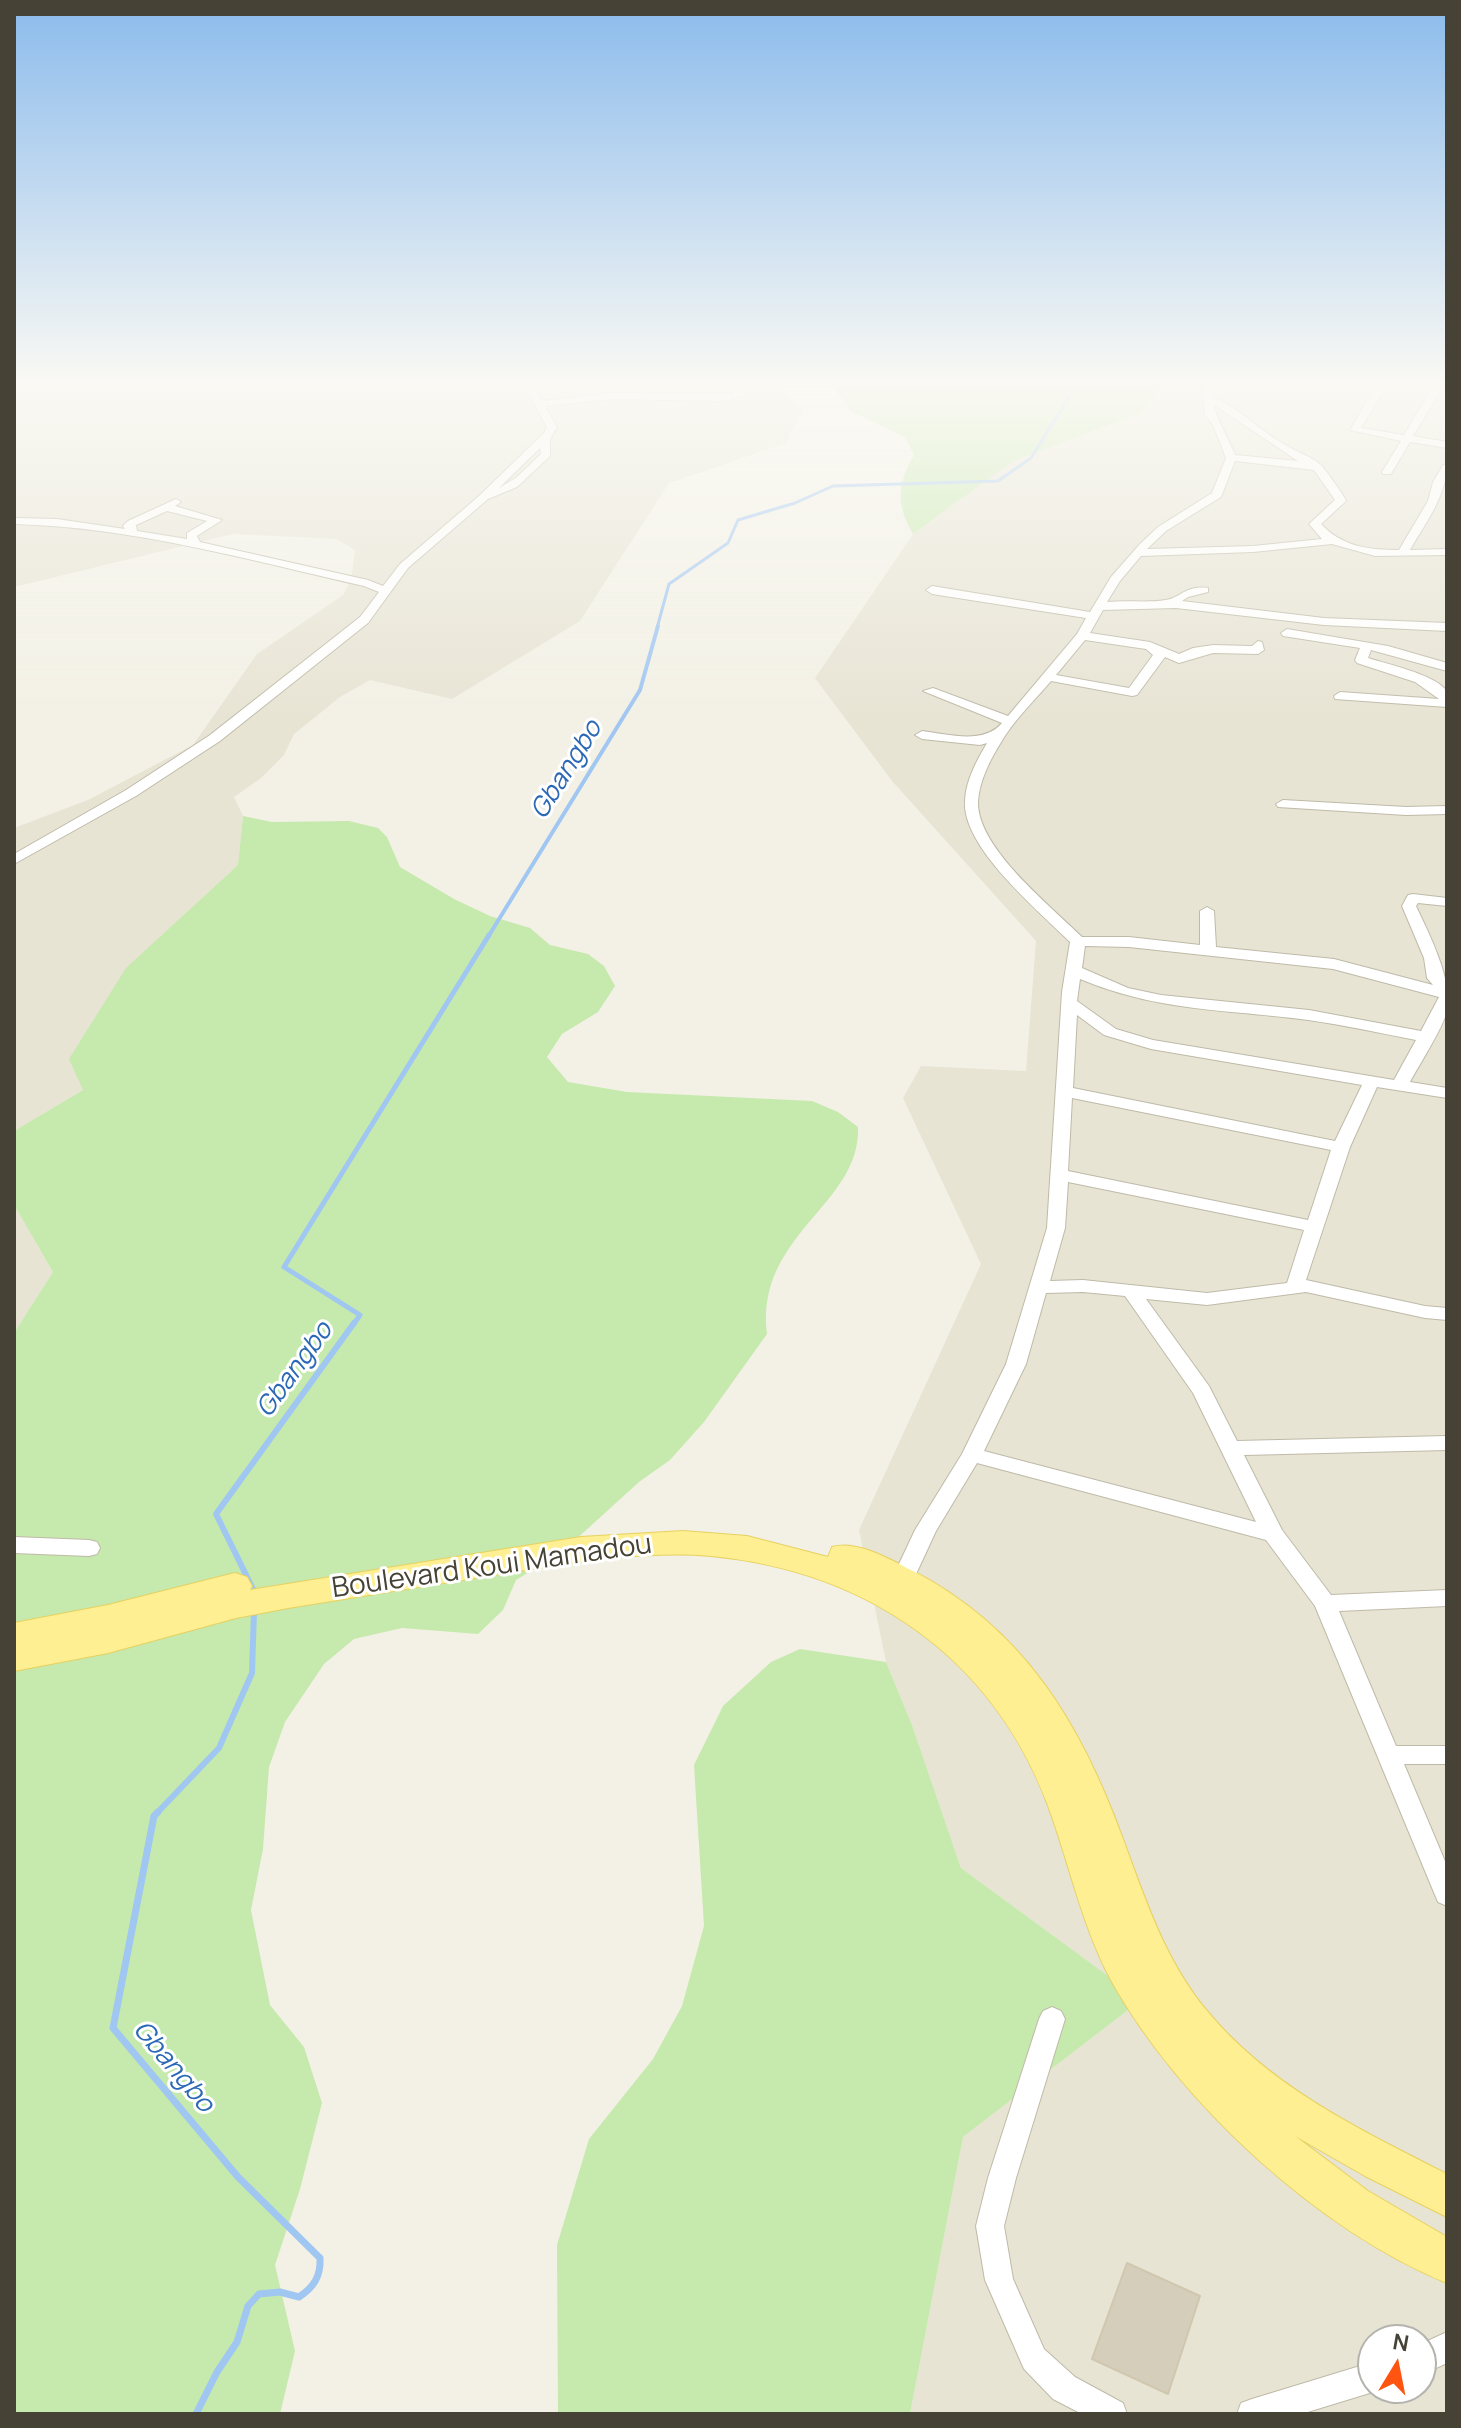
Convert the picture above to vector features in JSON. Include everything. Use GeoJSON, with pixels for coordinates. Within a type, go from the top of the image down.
{"type":"FeatureCollection","features":[{"type":"Feature","properties":{"kind":"main road","name":"Boulevard Koui Mamadou"},"geometry":{"type":"LineString","coordinates":[[14,1636],[583,1531],[636,1526],[716,1526],[787,1538],[854,1559],[936,1601],[980,1636],[1029,1687],[1051,1719],[1077,1770],[1138,1933],[1169,1991],[1194,2026],[1226,2060],[1305,2120],[1447,2196]]}},
{"type":"Feature","properties":{"kind":"main road","name":"Boulevard Koui Mamadou"},"geometry":{"type":"LineString","coordinates":[[287,1586],[638,1543],[710,1544],[784,1555],[854,1580],[910,1607],[946,1632],[988,1671],[1033,1733],[1063,1797],[1124,1966],[1165,2032],[1218,2093],[1266,2139],[1316,2179],[1408,2240],[1447,2261]]}},
{"type":"Feature","properties":{"kind":"main road","name":"Boulevard Koui Mamadou"},"geometry":{"type":"LineString","coordinates":[[14,1658],[108,1640],[234,1596]]}},
{"type":"Feature","properties":{"kind":"street"},"geometry":{"type":"LineString","coordinates":[[14,860],[131,793],[231,727],[354,629],[372,610],[383,586],[487,494]]}},
{"type":"Feature","properties":{"kind":"street"},"geometry":{"type":"LineString","coordinates":[[1217,494],[1162,529],[1137,553],[1109,590],[1082,636],[1005,727],[987,755],[971,803],[975,820],[998,859],[1078,941],[1129,942],[1334,964],[1447,995]]}},
{"type":"Feature","properties":{"kind":"street"},"geometry":{"type":"LineString","coordinates":[[1331,541],[1315,524],[1341,501],[1336,494]]}},
{"type":"Feature","properties":{"kind":"street"},"geometry":{"type":"LineString","coordinates":[[1403,553],[1434,494]]}},
{"type":"Feature","properties":{"kind":"street"},"geometry":{"type":"LineString","coordinates":[[132,533],[130,524],[181,500]]}},
{"type":"Feature","properties":{"kind":"street"},"geometry":{"type":"LineString","coordinates":[[165,507],[215,520],[191,535],[195,544]]}},
{"type":"Feature","properties":{"kind":"street"},"geometry":{"type":"LineString","coordinates":[[1429,508],[1447,510]]}},
{"type":"Feature","properties":{"kind":"street"},"geometry":{"type":"LineString","coordinates":[[14,521],[47,521],[195,544],[383,586]]}},
{"type":"Feature","properties":{"kind":"street"},"geometry":{"type":"LineString","coordinates":[[1137,553],[1253,549],[1331,541],[1377,552],[1447,552]]}},
{"type":"Feature","properties":{"kind":"street"},"geometry":{"type":"LineString","coordinates":[[932,590],[1096,611],[1126,602],[1360,624],[1447,627]]}},
{"type":"Feature","properties":{"kind":"street"},"geometry":{"type":"LineString","coordinates":[[1109,590],[1126,602]]}},
{"type":"Feature","properties":{"kind":"street"},"geometry":{"type":"LineString","coordinates":[[1170,605],[1184,594],[1204,590]]}},
{"type":"Feature","properties":{"kind":"street"},"geometry":{"type":"LineString","coordinates":[[1360,624],[1361,660],[1419,679],[1439,690],[1447,701]]}},
{"type":"Feature","properties":{"kind":"street"},"geometry":{"type":"LineString","coordinates":[[1287,633],[1362,644],[1430,659],[1447,667]]}},
{"type":"Feature","properties":{"kind":"street"},"geometry":{"type":"LineString","coordinates":[[1082,636],[1150,646],[1179,659],[1197,651],[1258,650],[1258,645]]}},
{"type":"Feature","properties":{"kind":"street"},"geometry":{"type":"LineString","coordinates":[[1048,677],[1132,692],[1160,655],[1158,650]]}},
{"type":"Feature","properties":{"kind":"street"},"geometry":{"type":"LineString","coordinates":[[929,691],[1005,727]]}},
{"type":"Feature","properties":{"kind":"street"},"geometry":{"type":"LineString","coordinates":[[1340,696],[1447,701]]}},
{"type":"Feature","properties":{"kind":"street"},"geometry":{"type":"LineString","coordinates":[[922,735],[980,741],[1005,727]]}},
{"type":"Feature","properties":{"kind":"street"},"geometry":{"type":"LineString","coordinates":[[963,739],[987,755]]}},
{"type":"Feature","properties":{"kind":"street"},"geometry":{"type":"LineString","coordinates":[[1283,804],[1322,804],[1360,810],[1447,810]]}},
{"type":"Feature","properties":{"kind":"street"},"geometry":{"type":"LineString","coordinates":[[1447,902],[1413,898],[1409,906],[1432,958],[1435,978],[1447,995]]}},
{"type":"Feature","properties":{"kind":"street"},"geometry":{"type":"LineString","coordinates":[[1207,911],[1208,951]]}},
{"type":"Feature","properties":{"kind":"street"},"geometry":{"type":"LineString","coordinates":[[902,1581],[926,1530],[972,1455],[1016,1364],[1056,1228],[1073,970],[1078,941]]}},
{"type":"Feature","properties":{"kind":"street"},"geometry":{"type":"LineString","coordinates":[[1073,970],[1123,991],[1161,1000],[1309,1015],[1425,1037]]}},
{"type":"Feature","properties":{"kind":"street"},"geometry":{"type":"LineString","coordinates":[[1400,1085],[1447,995]]}},
{"type":"Feature","properties":{"kind":"street"},"geometry":{"type":"LineString","coordinates":[[1071,1004],[1110,1032],[1151,1044],[1447,1093]]}},
{"type":"Feature","properties":{"kind":"street"},"geometry":{"type":"LineString","coordinates":[[1295,1286],[1341,1147],[1372,1081]]}},
{"type":"Feature","properties":{"kind":"street"},"geometry":{"type":"LineString","coordinates":[[1065,1092],[1341,1147]]}},
{"type":"Feature","properties":{"kind":"street"},"geometry":{"type":"LineString","coordinates":[[1061,1175],[1316,1227]]}},
{"type":"Feature","properties":{"kind":"street"},"geometry":{"type":"LineString","coordinates":[[1039,1287],[1083,1286],[1207,1299],[1295,1286],[1444,1310]]}},
{"type":"Feature","properties":{"kind":"street"},"geometry":{"type":"LineString","coordinates":[[1131,1291],[1202,1391],[1273,1534],[1325,1603],[1447,1895]]}},
{"type":"Feature","properties":{"kind":"street"},"geometry":{"type":"LineString","coordinates":[[1231,1448],[1447,1443]]}},
{"type":"Feature","properties":{"kind":"street"},"geometry":{"type":"LineString","coordinates":[[972,1455],[1273,1534]]}},
{"type":"Feature","properties":{"kind":"street"},"geometry":{"type":"LineString","coordinates":[[14,1545],[89,1548]]}},
{"type":"Feature","properties":{"kind":"street"},"geometry":{"type":"LineString","coordinates":[[1325,1603],[1447,1598]]}},
{"type":"Feature","properties":{"kind":"street"},"geometry":{"type":"LineString","coordinates":[[1389,1755],[1447,1755]]}},
{"type":"Feature","properties":{"kind":"street"},"geometry":{"type":"LineString","coordinates":[[1052,2019],[990,2226],[999,2280],[1034,2359],[1064,2388],[1102,2412]]}},
{"type":"Feature","properties":{"kind":"street"},"geometry":{"type":"LineString","coordinates":[[1252,2414],[1357,2382]]}},
{"type":"Feature","properties":{"kind":"shaded area"},"geometry":{"type":"Polygon","coordinates":[[[14,494],[662,494],[580,621],[452,699],[370,680],[340,697],[294,734],[284,755],[261,778],[234,797],[243,816],[238,865],[127,968],[83,1090],[14,1131],[14,828],[88,800],[193,745],[257,654],[343,595],[351,580],[355,550],[336,539],[233,534],[14,587],[14,494]]]}},
{"type":"Feature","properties":{"kind":"shaded area"},"geometry":{"type":"Polygon","coordinates":[[[967,494],[1447,494],[1447,2414],[910,2414],[963,2137],[1141,2000],[961,1868],[912,1725],[886,1662],[859,1530],[981,1264],[903,1098],[921,1066],[1026,1071],[1036,941],[892,781],[815,678],[913,534],[967,494]]]}},
{"type":"Feature","properties":{"kind":"shaded area"},"geometry":{"type":"Polygon","coordinates":[[[14,1205],[53,1272],[14,1333],[14,1205]]]}},
{"type":"Feature","properties":{"kind":"green space"},"geometry":{"type":"Polygon","coordinates":[[[901,494],[967,494],[913,534],[901,504],[901,494]]]}},
{"type":"Feature","properties":{"kind":"green space"},"geometry":{"type":"Polygon","coordinates":[[[243,816],[272,822],[349,821],[378,828],[387,837],[400,867],[454,899],[490,916],[530,928],[550,945],[588,954],[604,966],[615,986],[598,1012],[562,1034],[547,1057],[568,1082],[627,1092],[812,1101],[838,1112],[858,1127],[854,1154],[843,1178],[791,1245],[777,1270],[768,1300],[767,1334],[704,1422],[670,1460],[639,1482],[562,1552],[516,1580],[503,1610],[478,1634],[402,1628],[354,1639],[324,1664],[285,1722],[269,1767],[263,1849],[251,1910],[270,2005],[304,2047],[322,2103],[300,2189],[275,2265],[295,2351],[280,2414],[14,2414],[14,1333],[53,1272],[14,1205],[14,1131],[83,1090],[69,1059],[126,968],[238,865],[243,816]]]}},
{"type":"Feature","properties":{"kind":"green space"},"geometry":{"type":"Polygon","coordinates":[[[800,1649],[886,1662],[912,1725],[961,1868],[1141,2000],[963,2137],[910,2414],[558,2414],[557,2245],[589,2139],[653,2059],[682,2006],[704,1926],[694,1765],[723,1706],[771,1662],[800,1649]]]}},
{"type":"Feature","properties":{"kind":"building"},"geometry":{"type":"Polygon","coordinates":[[[1127,2263],[1200,2296],[1168,2394],[1092,2359],[1127,2263]]]}},
{"type":"Feature","properties":{"kind":"waterway","name":"Gbangbo"},"geometry":{"type":"LineString","coordinates":[[657,628],[669,584],[728,543],[738,520],[814,494]]}},
{"type":"Feature","properties":{"kind":"waterway","name":"Gbangbo"},"geometry":{"type":"LineString","coordinates":[[488,937],[640,690],[658,626]]}},
{"type":"Feature","properties":{"kind":"waterway","name":"Gbangbo"},"geometry":{"type":"LineString","coordinates":[[353,1325],[360,1315],[284,1267],[489,935]]}},
{"type":"Feature","properties":{"kind":"waterway","name":"Gbangbo"},"geometry":{"type":"LineString","coordinates":[[255,1593],[216,1514],[354,1323]]}},
{"type":"Feature","properties":{"kind":"waterway","name":"Gbangbo"},"geometry":{"type":"LineString","coordinates":[[156,1814],[219,1748],[252,1673],[254,1611]]}},
{"type":"Feature","properties":{"kind":"waterway","name":"Gbangbo"},"geometry":{"type":"LineString","coordinates":[[156,1814],[113,2028],[238,2177],[320,2258],[316,2280],[299,2297],[280,2292],[259,2294],[248,2306],[237,2342],[217,2372],[196,2414]]}}]}
